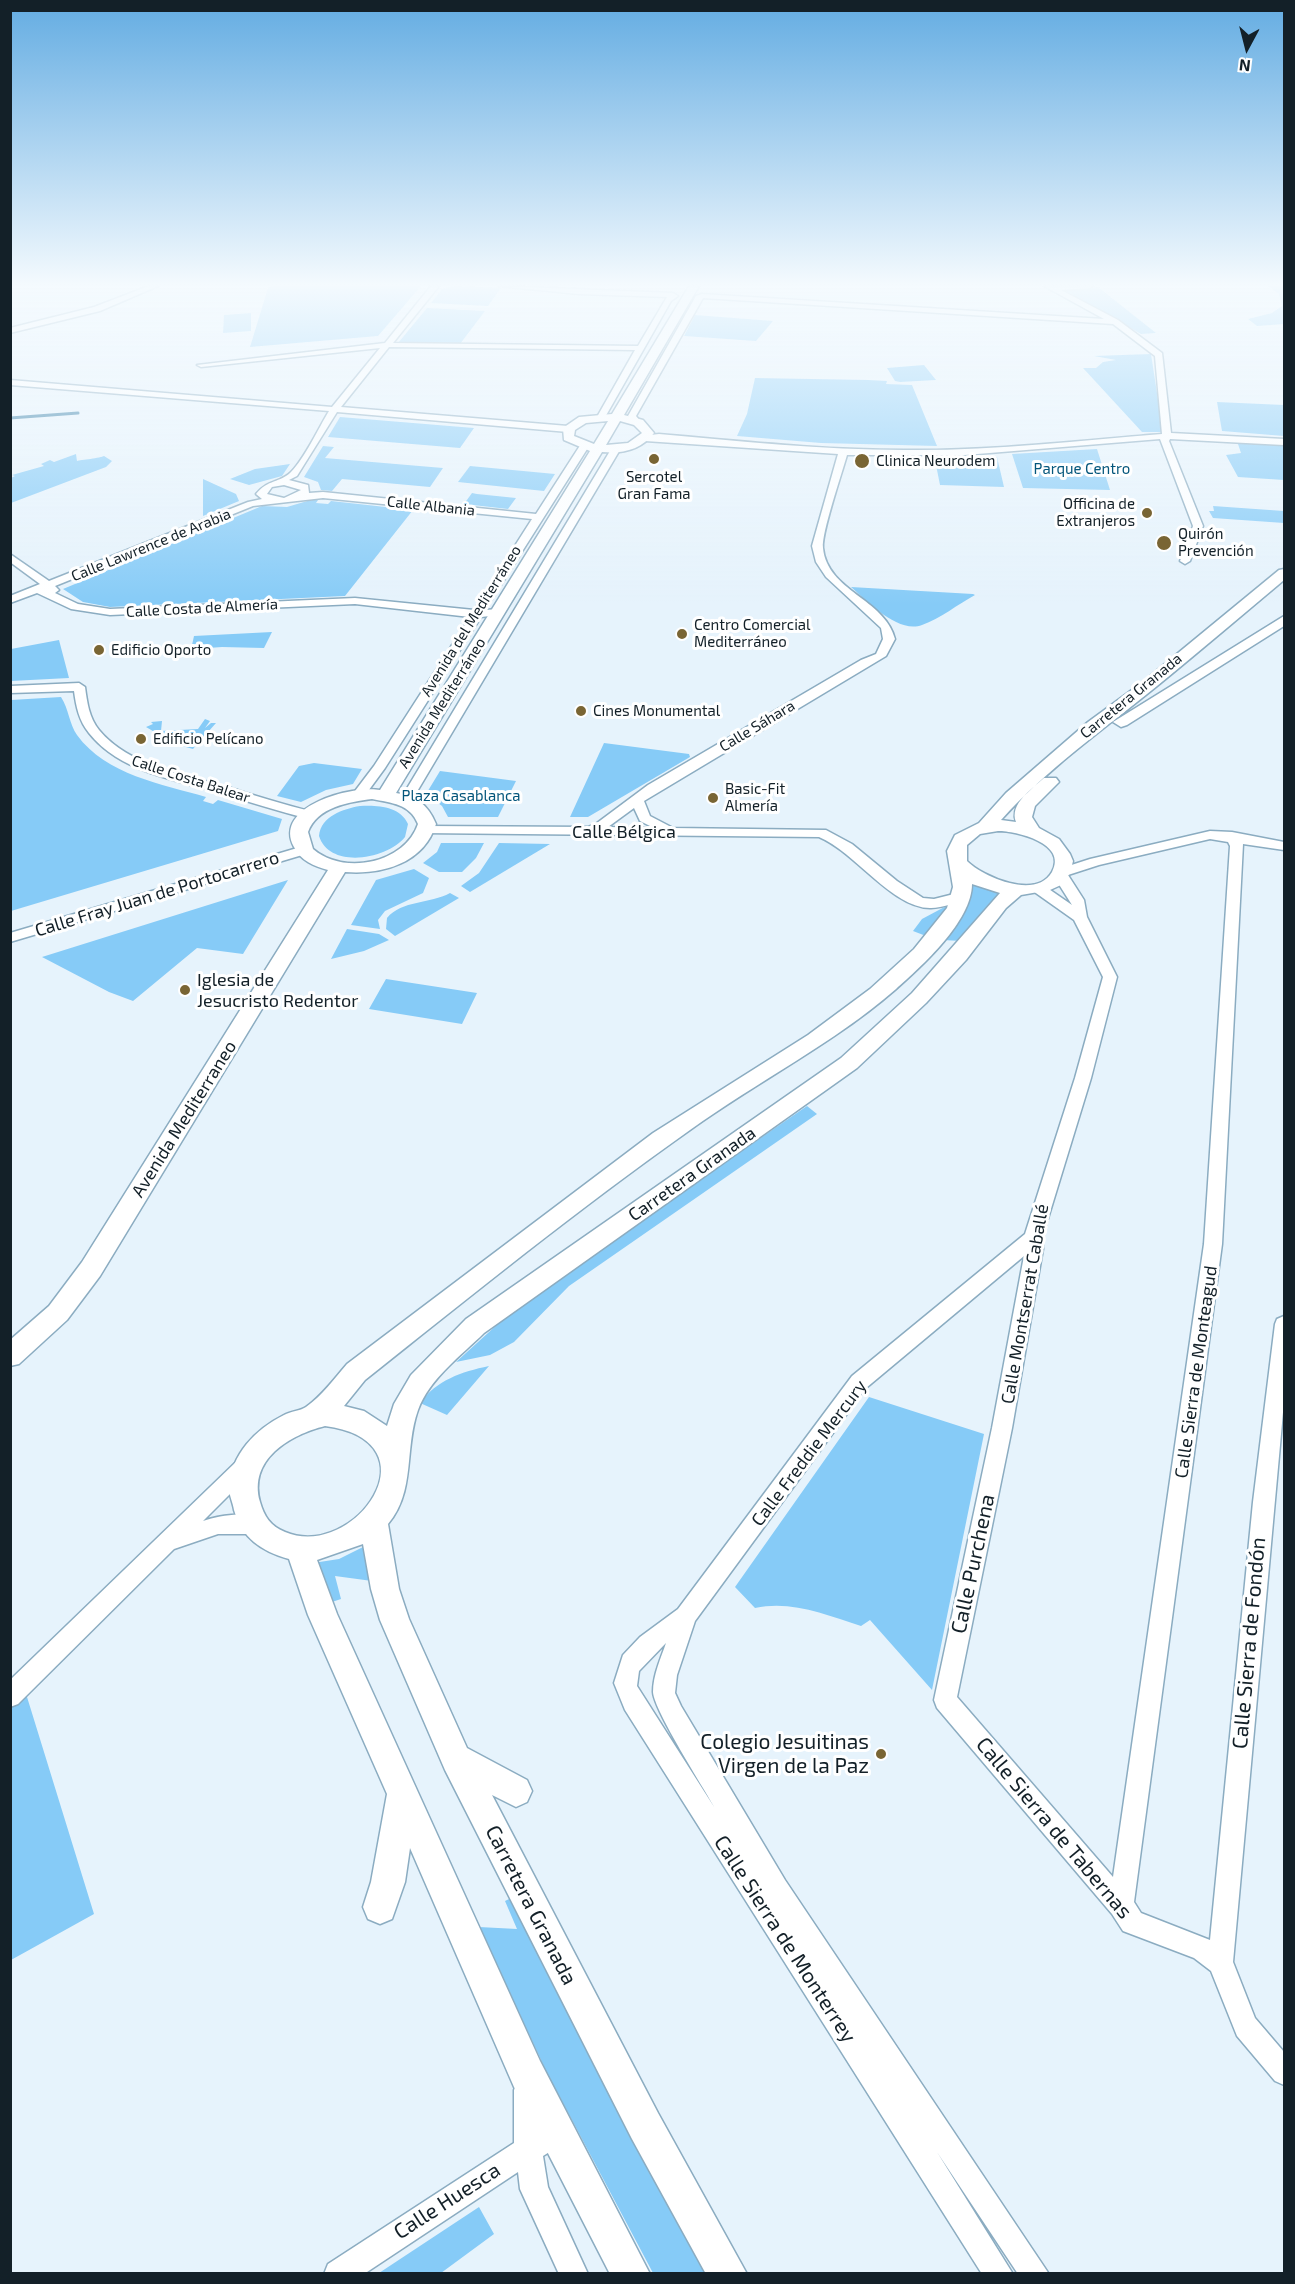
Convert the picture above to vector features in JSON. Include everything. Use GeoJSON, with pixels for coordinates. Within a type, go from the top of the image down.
{"type":"FeatureCollection","features":[{"type":"Feature","properties":{"kind":"main road","name":"Avenida del Mediterráneo"},"geometry":{"type":"LineString","coordinates":[[499,612],[631,393]]}},
{"type":"Feature","properties":{"kind":"main road"},"geometry":{"type":"LineString","coordinates":[[617,417],[636,421],[645,426],[650,436],[616,448],[584,446],[568,437],[568,429],[583,420],[617,417]]}},
{"type":"Feature","properties":{"kind":"main road","name":"Carretera Granada"},"geometry":{"type":"LineString","coordinates":[[962,896],[964,882],[956,856],[957,846],[962,838],[985,827],[1012,797],[1094,725],[1150,684],[1284,573]]}},
{"type":"Feature","properties":{"kind":"main road","name":"Avenida Mediterráneo"},"geometry":{"type":"LineString","coordinates":[[386,795],[499,612]]}},
{"type":"Feature","properties":{"kind":"main road","name":"Carretera Granada"},"geometry":{"type":"LineString","coordinates":[[1032,831],[1023,823],[1021,817],[1024,808],[1113,727],[1284,620]]}},
{"type":"Feature","properties":{"kind":"main road"},"geometry":{"type":"LineString","coordinates":[[386,795],[406,800],[419,808],[426,819],[427,830],[423,841],[400,858],[365,868],[339,867],[318,861],[304,850],[299,837],[300,830],[309,815],[339,798],[386,795]]}},
{"type":"Feature","properties":{"kind":"main road"},"geometry":{"type":"LineString","coordinates":[[985,827],[1016,827],[1032,831],[1055,845],[1064,861],[1061,874]]}},
{"type":"Feature","properties":{"kind":"main road"},"geometry":{"type":"LineString","coordinates":[[960,865],[982,882],[1027,889]]}},
{"type":"Feature","properties":{"kind":"main road","name":"Avenida Mediterraneo"},"geometry":{"type":"LineString","coordinates":[[10,1356],[58,1313],[91,1269],[339,867]]}},
{"type":"Feature","properties":{"kind":"main road","name":"Carretera Granada"},"geometry":{"type":"LineString","coordinates":[[253,1525],[265,1536],[280,1544],[298,1548],[325,1547],[351,1537],[374,1520],[390,1494],[406,1405],[430,1372],[475,1326],[849,1063],[919,998],[959,955],[999,904],[1027,889],[1050,883],[1061,874]]}},
{"type":"Feature","properties":{"kind":"main road"},"geometry":{"type":"LineString","coordinates":[[253,1525],[242,1494],[244,1477],[250,1461],[262,1445],[277,1432],[314,1416],[334,1399],[356,1372],[663,1137],[837,1027],[877,994],[927,944],[948,921],[962,896]]}},
{"type":"Feature","properties":{"kind":"main road"},"geometry":{"type":"LineString","coordinates":[[314,1416],[333,1414],[352,1417],[369,1425],[386,1443],[395,1467]]}},
{"type":"Feature","properties":{"kind":"main road","name":"Carretera Granada"},"geometry":{"type":"LineString","coordinates":[[374,1520],[385,1590],[395,1620],[456,1760],[645,2126],[728,2274]]}},
{"type":"Feature","properties":{"kind":"main road"},"geometry":{"type":"LineString","coordinates":[[298,1548],[313,1583],[323,1615],[527,2074],[631,2274]]}},
{"type":"Feature","properties":{"kind":"main road"},"geometry":{"type":"LineString","coordinates":[[456,1760],[516,1791]]}},
{"type":"Feature","properties":{"kind":"main road"},"geometry":{"type":"LineString","coordinates":[[380,1907],[388,1882],[402,1796]]}},
{"type":"Feature","properties":{"kind":"street"},"geometry":{"type":"LineString","coordinates":[[133,393],[568,429]]}},
{"type":"Feature","properties":{"kind":"street"},"geometry":{"type":"LineString","coordinates":[[300,486],[334,410],[348,393]]}},
{"type":"Feature","properties":{"kind":"street"},"geometry":{"type":"LineString","coordinates":[[601,417],[615,393]]}},
{"type":"Feature","properties":{"kind":"street"},"geometry":{"type":"LineString","coordinates":[[636,421],[632,416],[643,393]]}},
{"type":"Feature","properties":{"kind":"street"},"geometry":{"type":"LineString","coordinates":[[1163,393],[1167,436],[1164,441],[1198,526],[1185,561]]}},
{"type":"Feature","properties":{"kind":"street"},"geometry":{"type":"LineString","coordinates":[[650,436],[843,452],[965,452],[1206,435],[1284,442]]}},
{"type":"Feature","properties":{"kind":"street","name":"Avenida del Mediterráneo"},"geometry":{"type":"LineString","coordinates":[[358,795],[372,779],[584,446]]}},
{"type":"Feature","properties":{"kind":"street","name":"Avenida del Mediterráneo"},"geometry":{"type":"LineString","coordinates":[[406,800],[616,448]]}},
{"type":"Feature","properties":{"kind":"street","name":"Calle Sáhara"},"geometry":{"type":"LineString","coordinates":[[588,832],[602,825],[653,788],[776,714],[880,656],[890,639],[887,626],[837,584],[818,558],[817,546],[843,452]]}},
{"type":"Feature","properties":{"kind":"street","name":"Calle Lawrence de Arabia"},"geometry":{"type":"LineString","coordinates":[[251,504],[262,495],[265,487],[279,483],[300,486]]}},
{"type":"Feature","properties":{"kind":"street","name":"Calle Lawrence de Arabia"},"geometry":{"type":"LineString","coordinates":[[51,591],[251,504],[273,500],[300,486]]}},
{"type":"Feature","properties":{"kind":"street","name":"Calle Albania"},"geometry":{"type":"LineString","coordinates":[[300,486],[323,495],[538,517]]}},
{"type":"Feature","properties":{"kind":"street"},"geometry":{"type":"LineString","coordinates":[[262,495],[273,500]]}},
{"type":"Feature","properties":{"kind":"street","name":"Calle Costa de Almería"},"geometry":{"type":"LineString","coordinates":[[10,557],[51,591],[78,608],[114,612],[355,601],[476,614],[499,612]]}},
{"type":"Feature","properties":{"kind":"street"},"geometry":{"type":"LineString","coordinates":[[11,585],[24,594]]}},
{"type":"Feature","properties":{"kind":"street","name":"Calle Costa de Almería"},"geometry":{"type":"LineString","coordinates":[[24,594],[39,589],[51,591]]}},
{"type":"Feature","properties":{"kind":"street","name":"Calle Costa de Almería"},"geometry":{"type":"LineString","coordinates":[[24,594],[51,591]]}},
{"type":"Feature","properties":{"kind":"street"},"geometry":{"type":"LineString","coordinates":[[10,600],[24,594]]}},
{"type":"Feature","properties":{"kind":"street","name":"Calle Costa Balear"},"geometry":{"type":"LineString","coordinates":[[10,690],[79,687],[79,696],[90,727],[102,742],[120,755],[156,771],[309,815]]}},
{"type":"Feature","properties":{"kind":"street"},"geometry":{"type":"LineString","coordinates":[[637,800],[645,818],[672,832]]}},
{"type":"Feature","properties":{"kind":"street","name":"Calle Bélgica"},"geometry":{"type":"LineString","coordinates":[[427,830],[821,833],[837,840],[912,898],[928,905],[962,896]]}},
{"type":"Feature","properties":{"kind":"street"},"geometry":{"type":"LineString","coordinates":[[1061,874],[1095,862],[1210,834],[1284,846]]}},
{"type":"Feature","properties":{"kind":"street","name":"Calle Sierra de Monteagud"},"geometry":{"type":"LineString","coordinates":[[1121,1905],[1213,1244],[1237,846],[1232,836]]}},
{"type":"Feature","properties":{"kind":"street","name":"Calle Fray Juan de Portocarrero"},"geometry":{"type":"LineString","coordinates":[[10,938],[304,850]]}},
{"type":"Feature","properties":{"kind":"street"},"geometry":{"type":"LineString","coordinates":[[1062,854],[1095,862]]}},
{"type":"Feature","properties":{"kind":"street","name":"Calle Montserrat Caballé"},"geometry":{"type":"LineString","coordinates":[[1002,1428],[1034,1249],[1033,1238],[1083,1078],[1110,977],[1080,917],[1081,911],[1074,895],[1061,874]]}},
{"type":"Feature","properties":{"kind":"street"},"geometry":{"type":"LineString","coordinates":[[1027,889],[1080,917]]}},
{"type":"Feature","properties":{"kind":"street","name":"Calle Freddie Mercury"},"geometry":{"type":"LineString","coordinates":[[686,1616],[859,1382],[1033,1238]]}},
{"type":"Feature","properties":{"kind":"street","name":"Calle Sierra de Fondón"},"geometry":{"type":"LineString","coordinates":[[1220,1962],[1263,1502],[1284,1324]]}},
{"type":"Feature","properties":{"kind":"street","name":"Calle Purchena"},"geometry":{"type":"LineString","coordinates":[[945,1700],[1002,1428]]}},
{"type":"Feature","properties":{"kind":"street"},"geometry":{"type":"LineString","coordinates":[[10,1696],[170,1543],[250,1461]]}},
{"type":"Feature","properties":{"kind":"street"},"geometry":{"type":"LineString","coordinates":[[170,1543],[218,1525],[253,1525]]}},
{"type":"Feature","properties":{"kind":"street"},"geometry":{"type":"LineString","coordinates":[[686,1616],[666,1675],[664,1694],[673,1714],[776,1889],[1035,2274]]}},
{"type":"Feature","properties":{"kind":"street","name":"Calle Sierra de Monterrey"},"geometry":{"type":"LineString","coordinates":[[686,1616],[641,1652],[627,1667],[625,1684],[640,1712],[999,2274]]}},
{"type":"Feature","properties":{"kind":"street","name":"Calle Sierra de Tabernas"},"geometry":{"type":"LineString","coordinates":[[945,1700],[1121,1905],[1132,1922],[1202,1949],[1220,1962]]}},
{"type":"Feature","properties":{"kind":"street"},"geometry":{"type":"LineString","coordinates":[[1220,1962],[1246,2027],[1284,2072]]}},
{"type":"Feature","properties":{"kind":"street"},"geometry":{"type":"LineString","coordinates":[[527,2074],[526,2127],[534,2188],[574,2274]]}},
{"type":"Feature","properties":{"kind":"street","name":"Calle Huesca"},"geometry":{"type":"LineString","coordinates":[[338,2274],[557,2131]]}},
{"type":"Feature","properties":{"kind":"green space"},"geometry":{"type":"Polygon","coordinates":[[[752,393],[915,393],[937,446],[821,443],[737,436],[747,414],[752,393]]]}},
{"type":"Feature","properties":{"kind":"green space"},"geometry":{"type":"Polygon","coordinates":[[[1106,393],[1157,393],[1163,432],[1142,432],[1106,393]]]}},
{"type":"Feature","properties":{"kind":"green space"},"geometry":{"type":"Polygon","coordinates":[[[1217,402],[1284,405],[1284,436],[1222,431],[1217,402]]]}},
{"type":"Feature","properties":{"kind":"green space"},"geometry":{"type":"Polygon","coordinates":[[[340,417],[474,428],[460,448],[328,437],[340,417]]]}},
{"type":"Feature","properties":{"kind":"green space"},"geometry":{"type":"Polygon","coordinates":[[[1237,441],[1284,445],[1284,480],[1238,477],[1226,455],[1241,453],[1237,441]]]}},
{"type":"Feature","properties":{"kind":"green space"},"geometry":{"type":"Polygon","coordinates":[[[323,446],[334,447],[325,458],[443,468],[430,487],[342,479],[332,491],[321,490],[318,482],[304,477],[323,446]]]}},
{"type":"Feature","properties":{"kind":"green space","name":"Parque Centro"},"geometry":{"type":"Polygon","coordinates":[[[1097,449],[1110,490],[1023,488],[1012,454],[1097,449]]]}},
{"type":"Feature","properties":{"kind":"green space"},"geometry":{"type":"Polygon","coordinates":[[[76,454],[77,461],[104,456],[112,461],[106,467],[11,503],[11,478],[15,476],[12,475],[44,466],[41,464],[50,460],[54,462],[76,454]]]}},
{"type":"Feature","properties":{"kind":"green space"},"geometry":{"type":"Polygon","coordinates":[[[997,457],[1004,487],[940,485],[935,460],[997,457]]]}},
{"type":"Feature","properties":{"kind":"green space"},"geometry":{"type":"Polygon","coordinates":[[[290,464],[282,476],[249,485],[230,479],[255,469],[290,464]]]}},
{"type":"Feature","properties":{"kind":"green space"},"geometry":{"type":"Polygon","coordinates":[[[470,466],[555,474],[544,491],[458,482],[470,466]]]}},
{"type":"Feature","properties":{"kind":"green space"},"geometry":{"type":"Polygon","coordinates":[[[203,479],[236,494],[239,501],[203,516],[203,479]]]}},
{"type":"Feature","properties":{"kind":"green space"},"geometry":{"type":"Polygon","coordinates":[[[472,493],[516,498],[508,509],[464,504],[472,493]]]}},
{"type":"Feature","properties":{"kind":"green space"},"geometry":{"type":"Polygon","coordinates":[[[314,499],[318,500],[316,503],[328,504],[331,501],[413,510],[345,596],[110,607],[83,602],[63,589],[262,506],[287,507],[314,499]]]}},
{"type":"Feature","properties":{"kind":"green space"},"geometry":{"type":"Polygon","coordinates":[[[1213,506],[1284,511],[1284,523],[1213,518],[1209,511],[1214,511],[1213,506]]]}},
{"type":"Feature","properties":{"kind":"green space"},"geometry":{"type":"Polygon","coordinates":[[[851,587],[975,595],[935,619],[913,627],[893,621],[883,615],[851,587]]]}},
{"type":"Feature","properties":{"kind":"green space"},"geometry":{"type":"Polygon","coordinates":[[[272,632],[264,648],[194,649],[195,645],[192,645],[194,636],[272,632]]]}},
{"type":"Feature","properties":{"kind":"green space"},"geometry":{"type":"Polygon","coordinates":[[[59,640],[69,678],[11,681],[11,649],[59,640]]]}},
{"type":"Feature","properties":{"kind":"green space"},"geometry":{"type":"Polygon","coordinates":[[[61,697],[77,735],[103,760],[136,776],[206,797],[203,801],[213,804],[218,800],[282,819],[278,831],[11,911],[11,700],[61,697]]]}},
{"type":"Feature","properties":{"kind":"green space"},"geometry":{"type":"Polygon","coordinates":[[[205,719],[210,721],[205,728],[211,723],[216,723],[193,749],[175,744],[146,727],[153,724],[151,722],[162,721],[161,731],[198,729],[205,719]]]}},
{"type":"Feature","properties":{"kind":"green space"},"geometry":{"type":"Polygon","coordinates":[[[604,743],[689,754],[690,757],[588,817],[570,817],[604,743]]]}},
{"type":"Feature","properties":{"kind":"green space"},"geometry":{"type":"Polygon","coordinates":[[[314,763],[362,769],[353,784],[326,790],[301,802],[277,796],[299,766],[314,763]]]}},
{"type":"Feature","properties":{"kind":"green space","name":"Plaza Casablanca"},"geometry":{"type":"Polygon","coordinates":[[[440,771],[516,781],[498,817],[448,817],[442,806],[426,794],[440,771]]]}},
{"type":"Feature","properties":{"kind":"green space"},"geometry":{"type":"Polygon","coordinates":[[[360,806],[387,808],[400,813],[408,824],[405,837],[386,851],[360,858],[335,854],[325,847],[319,836],[324,823],[340,812],[360,806]]]}},
{"type":"Feature","properties":{"kind":"green space"},"geometry":{"type":"Polygon","coordinates":[[[441,843],[484,843],[476,858],[462,872],[439,872],[423,863],[437,852],[441,843]]]}},
{"type":"Feature","properties":{"kind":"green space"},"geometry":{"type":"Polygon","coordinates":[[[499,843],[550,844],[470,892],[461,886],[479,873],[499,843]]]}},
{"type":"Feature","properties":{"kind":"green space"},"geometry":{"type":"Polygon","coordinates":[[[414,869],[429,878],[423,893],[385,911],[378,920],[380,929],[351,925],[376,880],[414,869]]]}},
{"type":"Feature","properties":{"kind":"green space"},"geometry":{"type":"Polygon","coordinates":[[[288,880],[243,954],[197,948],[133,1001],[109,992],[42,957],[288,880]]]}},
{"type":"Feature","properties":{"kind":"green space"},"geometry":{"type":"Polygon","coordinates":[[[973,882],[1001,893],[962,941],[942,940],[966,907],[973,882]]]}},
{"type":"Feature","properties":{"kind":"green space"},"geometry":{"type":"Polygon","coordinates":[[[450,893],[459,898],[395,936],[386,929],[387,918],[400,908],[450,893]]]}},
{"type":"Feature","properties":{"kind":"green space"},"geometry":{"type":"Polygon","coordinates":[[[952,903],[926,936],[913,931],[922,919],[952,903]]]}},
{"type":"Feature","properties":{"kind":"green space"},"geometry":{"type":"Polygon","coordinates":[[[347,929],[379,934],[389,940],[364,951],[331,959],[347,929]]]}},
{"type":"Feature","properties":{"kind":"green space"},"geometry":{"type":"Polygon","coordinates":[[[386,979],[477,993],[462,1024],[369,1009],[386,979]]]}},
{"type":"Feature","properties":{"kind":"green space"},"geometry":{"type":"Polygon","coordinates":[[[807,1106],[817,1114],[569,1286],[514,1342],[490,1355],[456,1362],[521,1303],[807,1106]]]}},
{"type":"Feature","properties":{"kind":"green space"},"geometry":{"type":"Polygon","coordinates":[[[489,1366],[447,1415],[420,1403],[434,1388],[450,1378],[489,1366]]]}},
{"type":"Feature","properties":{"kind":"green space"},"geometry":{"type":"Polygon","coordinates":[[[869,1397],[984,1434],[932,1690],[870,1620],[861,1626],[796,1607],[755,1608],[735,1587],[869,1397]]]}},
{"type":"Feature","properties":{"kind":"green space"},"geometry":{"type":"Polygon","coordinates":[[[365,1546],[372,1581],[335,1576],[341,1599],[332,1602],[313,1563],[339,1559],[365,1546]]]}},
{"type":"Feature","properties":{"kind":"green space"},"geometry":{"type":"Polygon","coordinates":[[[23,1684],[94,1914],[11,1960],[10,1696],[23,1684]]]}},
{"type":"Feature","properties":{"kind":"green space"},"geometry":{"type":"Polygon","coordinates":[[[511,1898],[714,2273],[653,2273],[547,2073],[479,1927],[517,1929],[505,1901],[511,1898]]]}},
{"type":"Feature","properties":{"kind":"green space"},"geometry":{"type":"Polygon","coordinates":[[[479,2207],[494,2234],[441,2273],[379,2273],[479,2207]]]}},
{"type":"Feature","properties":{"kind":"waterway"},"geometry":{"type":"LineString","coordinates":[[10,418],[78,413]]}},
{"type":"Feature","properties":{"kind":"place","name":"Sercotel Gran Fama"},"geometry":{"type":"Point","coordinates":[654,459]}},
{"type":"Feature","properties":{"kind":"place","name":"Clinica Neurodem"},"geometry":{"type":"Point","coordinates":[862,461]}},
{"type":"Feature","properties":{"kind":"place","name":"Officina de Extranjeros"},"geometry":{"type":"Point","coordinates":[1147,513]}},
{"type":"Feature","properties":{"kind":"place","name":"Quirón Prevención"},"geometry":{"type":"Point","coordinates":[1164,543]}},
{"type":"Feature","properties":{"kind":"place","name":"Centro Comercial Mediterráneo"},"geometry":{"type":"Point","coordinates":[682,634]}},
{"type":"Feature","properties":{"kind":"place","name":"Edificio Oporto"},"geometry":{"type":"Point","coordinates":[99,650]}},
{"type":"Feature","properties":{"kind":"place","name":"Cines Monumental"},"geometry":{"type":"Point","coordinates":[581,711]}},
{"type":"Feature","properties":{"kind":"place","name":"Edificio Pelícano"},"geometry":{"type":"Point","coordinates":[141,739]}},
{"type":"Feature","properties":{"kind":"place","name":"Basic-Fit Almería"},"geometry":{"type":"Point","coordinates":[713,798]}},
{"type":"Feature","properties":{"kind":"place","name":"Iglesia de Jesucristo Redentor"},"geometry":{"type":"Point","coordinates":[185,990]}},
{"type":"Feature","properties":{"kind":"place","name":"Colegio Jesuitinas Virgen de la Paz"},"geometry":{"type":"Point","coordinates":[881,1754]}}]}
